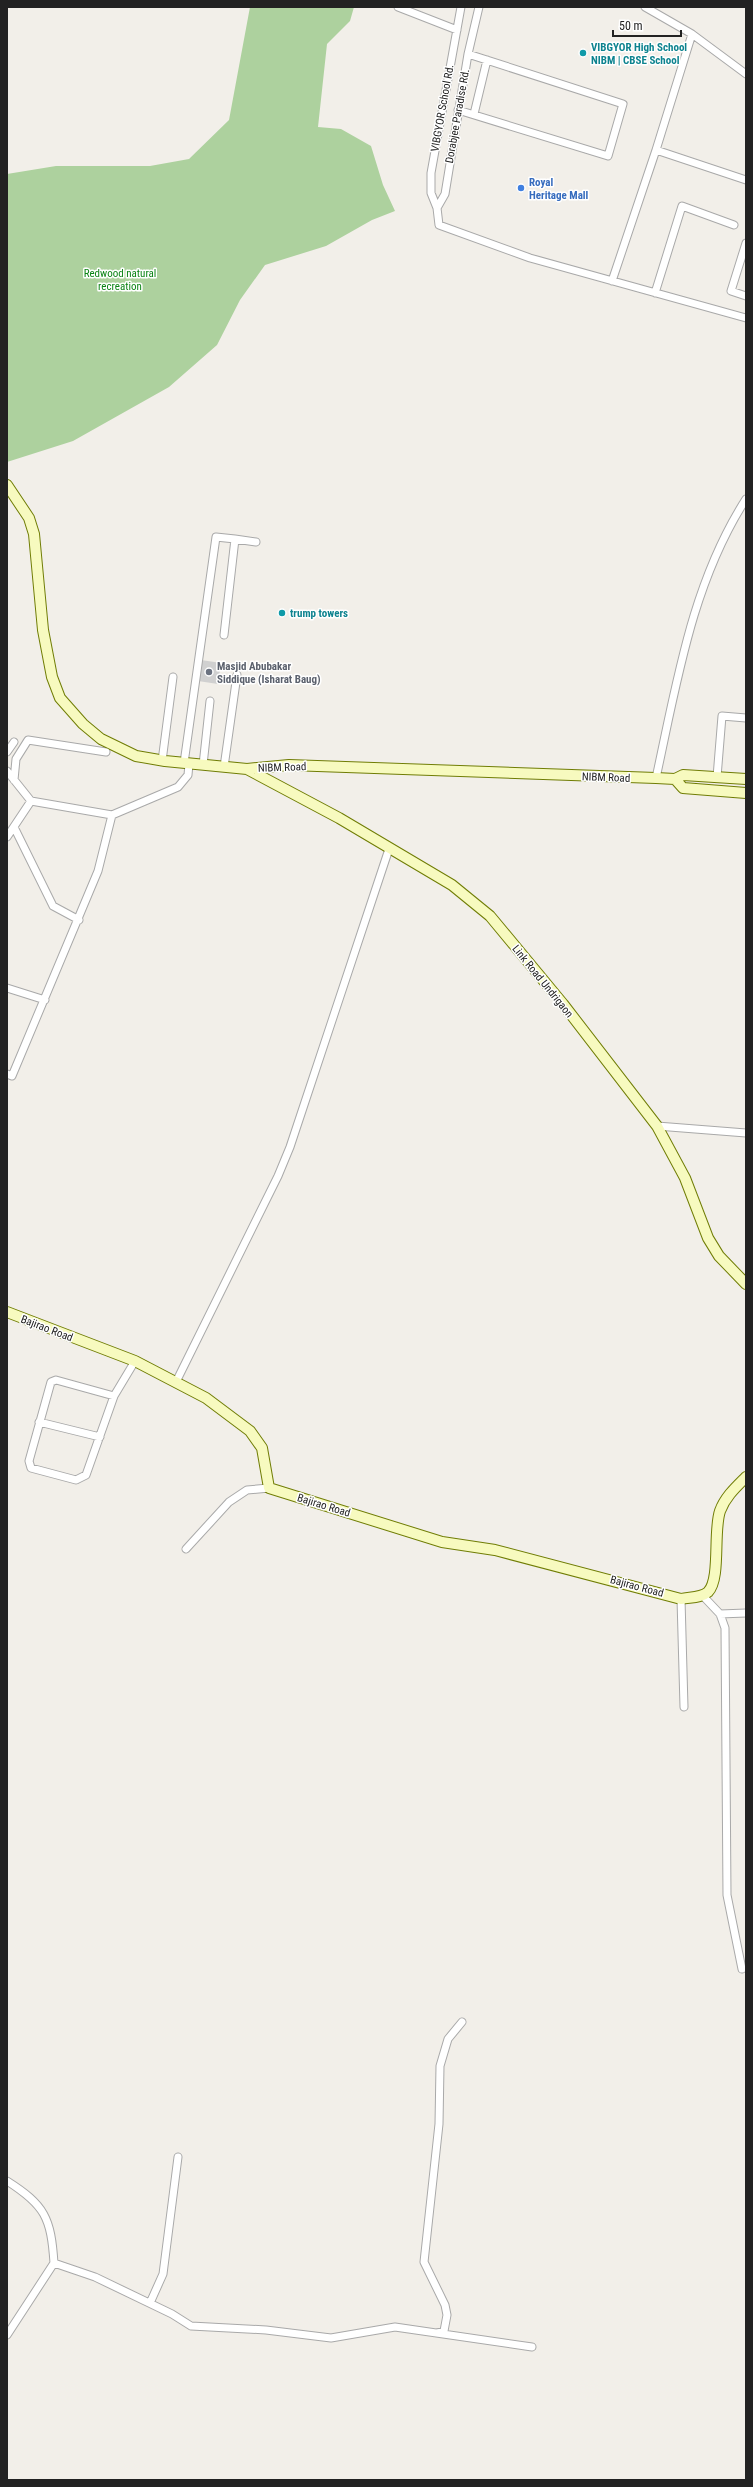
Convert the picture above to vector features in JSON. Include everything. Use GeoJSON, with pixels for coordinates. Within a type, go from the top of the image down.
{"type":"FeatureCollection","features":[{"type":"Feature","properties":{"kind":"street"},"geometry":{"type":"LineString","coordinates":[[398,7],[457,30]]}},
{"type":"Feature","properties":{"kind":"street","name":"VIBGYOR School Rd."},"geometry":{"type":"LineString","coordinates":[[437,208],[431,193],[431,173],[461,7]]}},
{"type":"Feature","properties":{"kind":"street","name":"Dorabjee Paradise Rd."},"geometry":{"type":"LineString","coordinates":[[437,208],[445,194],[468,54],[479,7]]}},
{"type":"Feature","properties":{"kind":"street"},"geometry":{"type":"LineString","coordinates":[[645,7],[692,34],[746,74]]}},
{"type":"Feature","properties":{"kind":"street"},"geometry":{"type":"LineString","coordinates":[[612,282],[656,150],[692,34]]}},
{"type":"Feature","properties":{"kind":"street"},"geometry":{"type":"LineString","coordinates":[[458,110],[608,156],[623,104],[468,54]]}},
{"type":"Feature","properties":{"kind":"street"},"geometry":{"type":"LineString","coordinates":[[474,114],[487,60]]}},
{"type":"Feature","properties":{"kind":"street"},"geometry":{"type":"LineString","coordinates":[[656,150],[746,180]]}},
{"type":"Feature","properties":{"kind":"street"},"geometry":{"type":"LineString","coordinates":[[655,292],[682,206],[734,225]]}},
{"type":"Feature","properties":{"kind":"street"},"geometry":{"type":"LineString","coordinates":[[437,208],[439,225],[530,258],[746,318]]}},
{"type":"Feature","properties":{"kind":"street"},"geometry":{"type":"LineString","coordinates":[[746,243],[731,291],[746,296]]}},
{"type":"Feature","properties":{"kind":"street","name":"NIBM Road"},"geometry":{"type":"LineString","coordinates":[[7,485],[29,518],[34,534],[44,636],[52,677],[60,698],[70,711],[101,739],[136,756],[186,764],[247,769],[289,765],[675,779],[683,788],[746,793]]}},
{"type":"Feature","properties":{"kind":"street"},"geometry":{"type":"LineString","coordinates":[[656,778],[689,626],[710,568],[746,499]]}},
{"type":"Feature","properties":{"kind":"street"},"geometry":{"type":"LineString","coordinates":[[7,771],[31,801],[112,815],[178,787],[188,775],[186,764],[216,537],[256,542]]}},
{"type":"Feature","properties":{"kind":"street"},"geometry":{"type":"LineString","coordinates":[[224,635],[235,539]]}},
{"type":"Feature","properties":{"kind":"street"},"geometry":{"type":"LineString","coordinates":[[224,767],[237,674]]}},
{"type":"Feature","properties":{"kind":"street"},"geometry":{"type":"LineString","coordinates":[[162,761],[173,677]]}},
{"type":"Feature","properties":{"kind":"street"},"geometry":{"type":"LineString","coordinates":[[203,765],[210,701]]}},
{"type":"Feature","properties":{"kind":"street"},"geometry":{"type":"LineString","coordinates":[[717,777],[722,716],[746,718]]}},
{"type":"Feature","properties":{"kind":"street"},"geometry":{"type":"LineString","coordinates":[[14,780],[16,759],[28,740],[106,752]]}},
{"type":"Feature","properties":{"kind":"street"},"geometry":{"type":"LineString","coordinates":[[7,752],[14,742]]}},
{"type":"Feature","properties":{"kind":"street","name":"Link Road Undrigaon"},"geometry":{"type":"LineString","coordinates":[[247,769],[303,797],[452,885],[490,916],[563,1004],[657,1126],[685,1178],[708,1238],[719,1256],[746,1284]]}},
{"type":"Feature","properties":{"kind":"street"},"geometry":{"type":"LineString","coordinates":[[675,779],[683,774],[746,779]]}},
{"type":"Feature","properties":{"kind":"street"},"geometry":{"type":"LineString","coordinates":[[7,837],[31,801]]}},
{"type":"Feature","properties":{"kind":"street"},"geometry":{"type":"LineString","coordinates":[[7,1074],[12,1076],[46,1000],[79,920],[98,871],[112,815]]}},
{"type":"Feature","properties":{"kind":"street"},"geometry":{"type":"LineString","coordinates":[[14,827],[53,906],[79,920]]}},
{"type":"Feature","properties":{"kind":"street"},"geometry":{"type":"LineString","coordinates":[[176,1382],[278,1176],[290,1147],[389,849]]}},
{"type":"Feature","properties":{"kind":"street"},"geometry":{"type":"LineString","coordinates":[[7,988],[46,1000]]}},
{"type":"Feature","properties":{"kind":"street"},"geometry":{"type":"LineString","coordinates":[[657,1126],[746,1133]]}},
{"type":"Feature","properties":{"kind":"street","name":"Bajirao Road"},"geometry":{"type":"LineString","coordinates":[[7,1312],[135,1361],[206,1398],[250,1431],[262,1448],[270,1488],[442,1542],[495,1550],[681,1599],[703,1596]]}},
{"type":"Feature","properties":{"kind":"street"},"geometry":{"type":"LineString","coordinates":[[114,1396],[53,1380],[50,1385],[39,1422],[29,1461],[33,1470],[76,1480],[83,1478],[86,1475],[114,1396],[135,1361]]}},
{"type":"Feature","properties":{"kind":"street"},"geometry":{"type":"LineString","coordinates":[[39,1422],[100,1437]]}},
{"type":"Feature","properties":{"kind":"street"},"geometry":{"type":"LineString","coordinates":[[742,1969],[727,1895],[724,1628],[720,1614],[703,1596],[709,1591],[713,1582],[716,1531],[720,1511],[729,1493],[746,1477]]}},
{"type":"Feature","properties":{"kind":"street"},"geometry":{"type":"LineString","coordinates":[[186,1549],[229,1502],[248,1490],[270,1488]]}},
{"type":"Feature","properties":{"kind":"street"},"geometry":{"type":"LineString","coordinates":[[681,1599],[684,1707]]}},
{"type":"Feature","properties":{"kind":"street"},"geometry":{"type":"LineString","coordinates":[[720,1614],[746,1613]]}},
{"type":"Feature","properties":{"kind":"street"},"geometry":{"type":"LineString","coordinates":[[437,2333],[444,2331],[447,2315],[445,2305],[424,2262],[439,2124],[440,2066],[448,2039],[462,2022]]}},
{"type":"Feature","properties":{"kind":"street"},"geometry":{"type":"LineString","coordinates":[[150,2303],[163,2274],[178,2157]]}},
{"type":"Feature","properties":{"kind":"street"},"geometry":{"type":"LineString","coordinates":[[7,2181],[38,2204],[48,2220],[54,2263],[7,2335]]}},
{"type":"Feature","properties":{"kind":"street"},"geometry":{"type":"LineString","coordinates":[[54,2263],[95,2277],[150,2303],[191,2326],[266,2330],[331,2338],[395,2327],[532,2347]]}},
{"type":"Feature","properties":{"kind":"shaded area","name":"Masjid Abubakar Siddique (Isharat Baug)"},"geometry":{"type":"Polygon","coordinates":[[[201,660],[221,663],[218,684],[198,681],[201,660]]]}},
{"type":"Feature","properties":{"kind":"green space","name":"Redwood natural recreation"},"geometry":{"type":"Polygon","coordinates":[[[250,7],[354,7],[350,21],[327,44],[318,127],[341,129],[371,146],[383,185],[395,211],[372,220],[326,246],[265,265],[240,300],[217,345],[169,387],[73,441],[7,462],[7,174],[56,166],[150,166],[189,159],[229,120],[250,7]]]}},
{"type":"Feature","properties":{"kind":"place","name":"VIBGYOR High School NIBM | CBSE School"},"geometry":{"type":"Point","coordinates":[583,53]}},
{"type":"Feature","properties":{"kind":"place","name":"Royal Heritage Mall"},"geometry":{"type":"Point","coordinates":[521,188]}},
{"type":"Feature","properties":{"kind":"place","name":"trump towers"},"geometry":{"type":"Point","coordinates":[282,613]}},
{"type":"Feature","properties":{"kind":"place","name":"Masjid Abubakar Siddique (Isharat Baug)"},"geometry":{"type":"Point","coordinates":[209,672]}}]}
